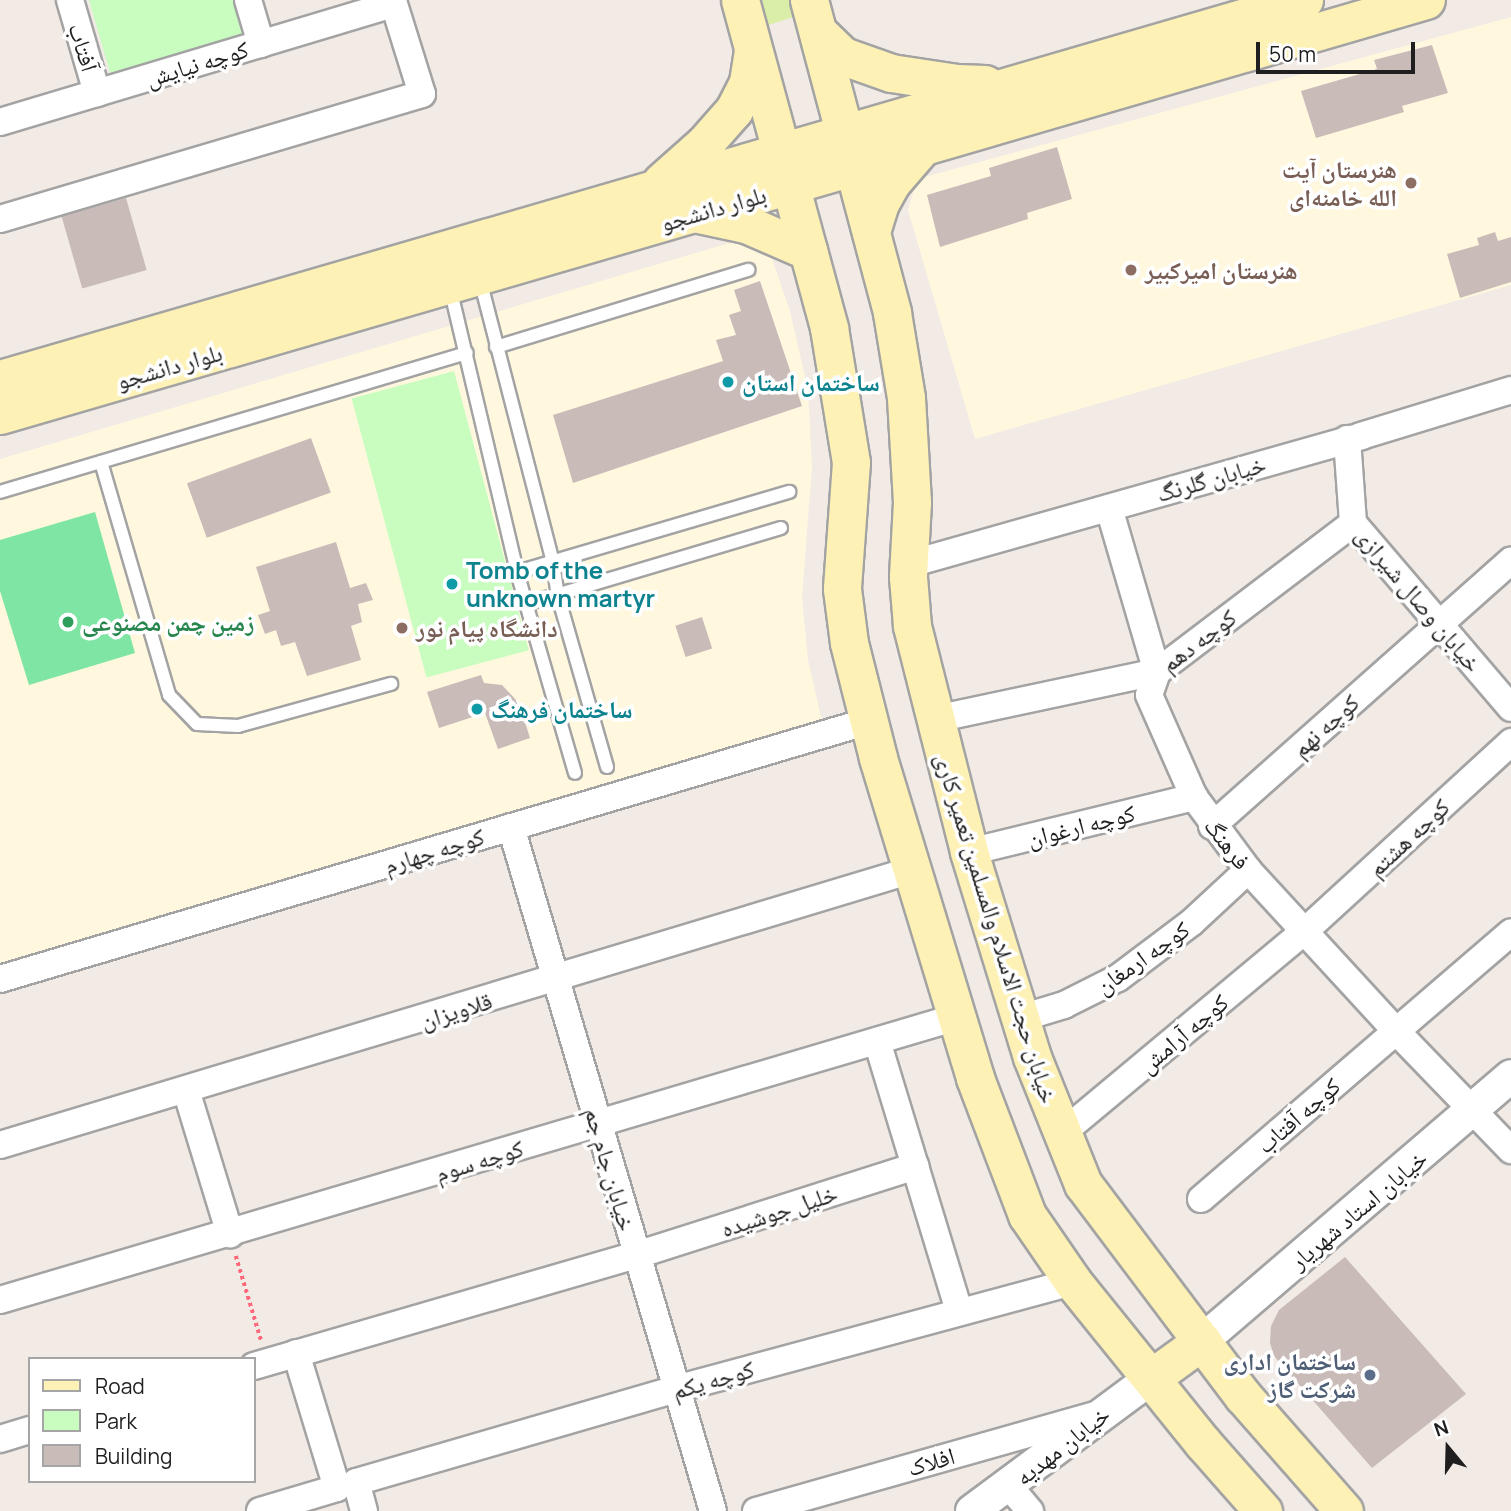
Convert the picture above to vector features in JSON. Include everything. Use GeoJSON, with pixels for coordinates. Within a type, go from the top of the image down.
{"type":"FeatureCollection","features":[{"type":"Feature","properties":{"kind":"main road"},"geometry":{"type":"LineString","coordinates":[[740,0],[829,328],[851,462],[842,589],[849,643],[912,870],[975,1078],[1027,1215],[1073,1282],[1263,1511]]}},
{"type":"Feature","properties":{"kind":"main road","name":"بلوار دانشجو"},"geometry":{"type":"LineString","coordinates":[[849,150],[923,146],[1426,0]]}},
{"type":"Feature","properties":{"kind":"main road","name":"بلوار دانشجو"},"geometry":{"type":"LineString","coordinates":[[0,379],[654,188],[785,168],[849,150],[1010,85],[1242,9],[1293,2]]}},
{"type":"Feature","properties":{"kind":"main road"},"geometry":{"type":"LineString","coordinates":[[816,9],[843,56],[891,73],[957,83],[1010,85]]}},
{"type":"Feature","properties":{"kind":"main road","name":"خیابان حجت الاسلام والمسلمین تعمیر کاری"},"geometry":{"type":"LineString","coordinates":[[816,9],[849,150],[892,313],[906,398],[912,502],[908,577],[912,626],[969,852],[1061,1134],[1083,1184],[1243,1396],[1344,1511]]}},
{"type":"Feature","properties":{"kind":"main road"},"geometry":{"type":"LineString","coordinates":[[654,188],[704,144],[734,110],[748,82],[753,50]]}},
{"type":"Feature","properties":{"kind":"main road"},"geometry":{"type":"LineString","coordinates":[[871,232],[879,205],[892,182],[923,146]]}},
{"type":"Feature","properties":{"kind":"main road","name":"بلوار دانشجو"},"geometry":{"type":"LineString","coordinates":[[0,415],[693,214],[785,168]]}},
{"type":"Feature","properties":{"kind":"main road"},"geometry":{"type":"LineString","coordinates":[[693,214],[746,224],[808,251]]}},
{"type":"Feature","properties":{"kind":"main road"},"geometry":{"type":"LineString","coordinates":[[1151,1378],[1202,1341]]}},
{"type":"Feature","properties":{"kind":"street","name":"آفتاب"},"geometry":{"type":"LineString","coordinates":[[70,0],[97,93]]}},
{"type":"Feature","properties":{"kind":"street"},"geometry":{"type":"LineString","coordinates":[[248,0],[261,44]]}},
{"type":"Feature","properties":{"kind":"street","name":"كوچه نيايش"},"geometry":{"type":"LineString","coordinates":[[0,122],[394,5],[422,94],[0,219]]}},
{"type":"Feature","properties":{"kind":"street","name":"خیابان گلرنگ"},"geometry":{"type":"LineString","coordinates":[[910,564],[1511,390]]}},
{"type":"Feature","properties":{"kind":"street","name":"خیابان وصال شیرازی"},"geometry":{"type":"LineString","coordinates":[[1347,439],[1353,523],[1511,708]]}},
{"type":"Feature","properties":{"kind":"street","name":"فرهنگ"},"geometry":{"type":"LineString","coordinates":[[1109,508],[1157,673],[1149,695],[1194,797],[1212,826],[1248,870],[1395,1030],[1511,1150]]}},
{"type":"Feature","properties":{"kind":"street","name":"کوچه دهم"},"geometry":{"type":"LineString","coordinates":[[935,719],[1157,673],[1353,523]]}},
{"type":"Feature","properties":{"kind":"street","name":"کوچه نهم"},"geometry":{"type":"LineString","coordinates":[[1212,826],[1511,561]]}},
{"type":"Feature","properties":{"kind":"street","name":"کوچه چهارم"},"geometry":{"type":"LineString","coordinates":[[0,979],[869,721]]}},
{"type":"Feature","properties":{"kind":"street","name":"کوچه هشتم"},"geometry":{"type":"LineString","coordinates":[[1305,931],[1511,742]]}},
{"type":"Feature","properties":{"kind":"street","name":"کوچه ارغوان"},"geometry":{"type":"LineString","coordinates":[[969,852],[1194,797]]}},
{"type":"Feature","properties":{"kind":"street","name":"خیابان جام جم"},"geometry":{"type":"LineString","coordinates":[[511,827],[598,1124],[640,1254],[676,1389],[713,1511]]}},
{"type":"Feature","properties":{"kind":"street","name":"قلاویزان"},"geometry":{"type":"LineString","coordinates":[[0,1145],[555,980],[912,870]]}},
{"type":"Feature","properties":{"kind":"street","name":"کوچه ارمغان"},"geometry":{"type":"LineString","coordinates":[[1021,1018],[1064,1005],[1118,978],[1191,923],[1248,870]]}},
{"type":"Feature","properties":{"kind":"street","name":"کوچه آرامش"},"geometry":{"type":"LineString","coordinates":[[1061,1134],[1305,931]]}},
{"type":"Feature","properties":{"kind":"street","name":"کوچه آفتاب"},"geometry":{"type":"LineString","coordinates":[[1202,1199],[1511,932]]}},
{"type":"Feature","properties":{"kind":"street","name":"کوچه سوم"},"geometry":{"type":"LineString","coordinates":[[0,1300],[957,1017]]}},
{"type":"Feature","properties":{"kind":"street"},"geometry":{"type":"LineString","coordinates":[[877,1041],[959,1311]]}},
{"type":"Feature","properties":{"kind":"street","name":"خیابان استاد شهریار"},"geometry":{"type":"LineString","coordinates":[[1202,1341],[1474,1111],[1511,1076]]}},
{"type":"Feature","properties":{"kind":"street"},"geometry":{"type":"LineString","coordinates":[[186,1090],[230,1234]]}},
{"type":"Feature","properties":{"kind":"street","name":"خلیل جوشیده"},"geometry":{"type":"LineString","coordinates":[[260,1364],[640,1254],[915,1166]]}},
{"type":"Feature","properties":{"kind":"street","name":"کوچه یکم"},"geometry":{"type":"LineString","coordinates":[[260,1511],[676,1389],[1073,1282]]}},
{"type":"Feature","properties":{"kind":"street"},"geometry":{"type":"LineString","coordinates":[[296,1353],[346,1485],[364,1511]]}},
{"type":"Feature","properties":{"kind":"street","name":"خیابان مهدیه"},"geometry":{"type":"LineString","coordinates":[[972,1511],[1151,1378]]}},
{"type":"Feature","properties":{"kind":"street","name":"افلاک"},"geometry":{"type":"LineString","coordinates":[[756,1511],[1106,1411]]}},
{"type":"Feature","properties":{"kind":"street"},"geometry":{"type":"LineString","coordinates":[[0,1439],[28,1431]]}},
{"type":"Feature","properties":{"kind":"street"},"geometry":{"type":"LineString","coordinates":[[1009,1486],[1030,1511]]}},
{"type":"Feature","properties":{"kind":"lane"},"geometry":{"type":"LineString","coordinates":[[496,347],[748,270]]}},
{"type":"Feature","properties":{"kind":"lane"},"geometry":{"type":"LineString","coordinates":[[464,280],[496,347],[553,562],[558,596],[607,766]]}},
{"type":"Feature","properties":{"kind":"lane"},"geometry":{"type":"LineString","coordinates":[[464,280],[467,353],[517,572],[575,773]]}},
{"type":"Feature","properties":{"kind":"lane"},"geometry":{"type":"LineString","coordinates":[[0,492],[467,353]]}},
{"type":"Feature","properties":{"kind":"lane"},"geometry":{"type":"LineString","coordinates":[[101,462],[169,695],[197,724],[238,726],[391,684]]}},
{"type":"Feature","properties":{"kind":"lane"},"geometry":{"type":"LineString","coordinates":[[517,572],[789,492]]}},
{"type":"Feature","properties":{"kind":"lane"},"geometry":{"type":"LineString","coordinates":[[526,604],[781,528]]}},
{"type":"Feature","properties":{"kind":"path"},"geometry":{"type":"LineString","coordinates":[[230,1234],[260,1364]]}},
{"type":"Feature","properties":{"kind":"shaded area","name":"هنرستان امیرکبیر"},"geometry":{"type":"Polygon","coordinates":[[[1511,17],[1511,285],[975,439],[908,210],[917,179],[1511,17]]]}},
{"type":"Feature","properties":{"kind":"shaded area","name":"دانشگاه پیام نور"},"geometry":{"type":"Polygon","coordinates":[[[763,233],[790,311],[808,390],[812,467],[802,597],[808,660],[822,721],[0,970],[0,459],[763,233]]]}},
{"type":"Feature","properties":{"kind":"green space"},"geometry":{"type":"Polygon","coordinates":[[[89,0],[235,0],[245,36],[111,76],[89,0]]]}},
{"type":"Feature","properties":{"kind":"green space"},"geometry":{"type":"Polygon","coordinates":[[[755,0],[796,0],[800,15],[762,27],[755,0]]]}},
{"type":"Feature","properties":{"kind":"green space"},"geometry":{"type":"Polygon","coordinates":[[[454,371],[529,650],[426,678],[352,398],[454,371]]]}},
{"type":"Feature","properties":{"kind":"green space","name":"زمین چمن مصنوعی"},"geometry":{"type":"Polygon","coordinates":[[[95,512],[135,653],[29,685],[0,591],[0,540],[95,512]]]}},
{"type":"Feature","properties":{"kind":"building"},"geometry":{"type":"Polygon","coordinates":[[[1432,45],[1448,93],[1402,106],[1404,112],[1316,138],[1301,91],[1377,69],[1374,60],[1432,45]]]}},
{"type":"Feature","properties":{"kind":"building"},"geometry":{"type":"Polygon","coordinates":[[[1057,147],[1072,199],[1027,213],[1028,219],[940,247],[927,195],[991,176],[989,168],[1057,147]]]}},
{"type":"Feature","properties":{"kind":"building"},"geometry":{"type":"Polygon","coordinates":[[[126,198],[147,270],[82,289],[62,216],[126,198]]]}},
{"type":"Feature","properties":{"kind":"building"},"geometry":{"type":"Polygon","coordinates":[[[1495,232],[1498,241],[1511,237],[1511,282],[1460,298],[1447,254],[1479,245],[1477,238],[1495,232]]]}},
{"type":"Feature","properties":{"kind":"building","name":"ساختمان استان"},"geometry":{"type":"Polygon","coordinates":[[[760,281],[802,406],[573,483],[553,415],[723,361],[716,340],[736,335],[729,315],[741,311],[734,290],[760,281]]]}},
{"type":"Feature","properties":{"kind":"building"},"geometry":{"type":"Polygon","coordinates":[[[311,438],[331,493],[207,538],[187,483],[311,438]]]}},
{"type":"Feature","properties":{"kind":"building"},"geometry":{"type":"Polygon","coordinates":[[[336,542],[350,588],[366,583],[373,600],[358,604],[362,622],[351,626],[361,660],[307,676],[295,642],[281,646],[276,630],[265,634],[258,615],[270,611],[256,567],[336,542]]]}},
{"type":"Feature","properties":{"kind":"building"},"geometry":{"type":"Polygon","coordinates":[[[702,617],[712,648],[686,657],[675,626],[702,617]]]}},
{"type":"Feature","properties":{"kind":"building","name":"ساختمان فرهنگ"},"geometry":{"type":"Polygon","coordinates":[[[481,675],[484,683],[502,685],[519,703],[530,738],[498,749],[485,713],[439,728],[427,692],[481,675]]]}},
{"type":"Feature","properties":{"kind":"building","name":"ساختمان اداری شرکت گاز"},"geometry":{"type":"Polygon","coordinates":[[[1345,1257],[1466,1394],[1372,1468],[1274,1356],[1270,1343],[1271,1326],[1279,1310],[1345,1257]]]}},
{"type":"Feature","properties":{"kind":"place","name":"هنرستان آیت الله خامنه‌ای"},"geometry":{"type":"Point","coordinates":[1411,183]}},
{"type":"Feature","properties":{"kind":"place","name":"هنرستان امیرکبیر"},"geometry":{"type":"Point","coordinates":[1131,270]}},
{"type":"Feature","properties":{"kind":"place","name":"ساختمان استان"},"geometry":{"type":"Point","coordinates":[728,382]}},
{"type":"Feature","properties":{"kind":"place","name":"Tomb of the unknown martyr"},"geometry":{"type":"Point","coordinates":[452,584]}},
{"type":"Feature","properties":{"kind":"place","name":"زمین چمن مصنوعی"},"geometry":{"type":"Point","coordinates":[68,622]}},
{"type":"Feature","properties":{"kind":"place","name":"دانشگاه پیام نور"},"geometry":{"type":"Point","coordinates":[402,628]}},
{"type":"Feature","properties":{"kind":"place","name":"ساختمان فرهنگ"},"geometry":{"type":"Point","coordinates":[477,709]}},
{"type":"Feature","properties":{"kind":"place","name":"ساختمان اداری شرکت گاز"},"geometry":{"type":"Point","coordinates":[1370,1375]}}]}
